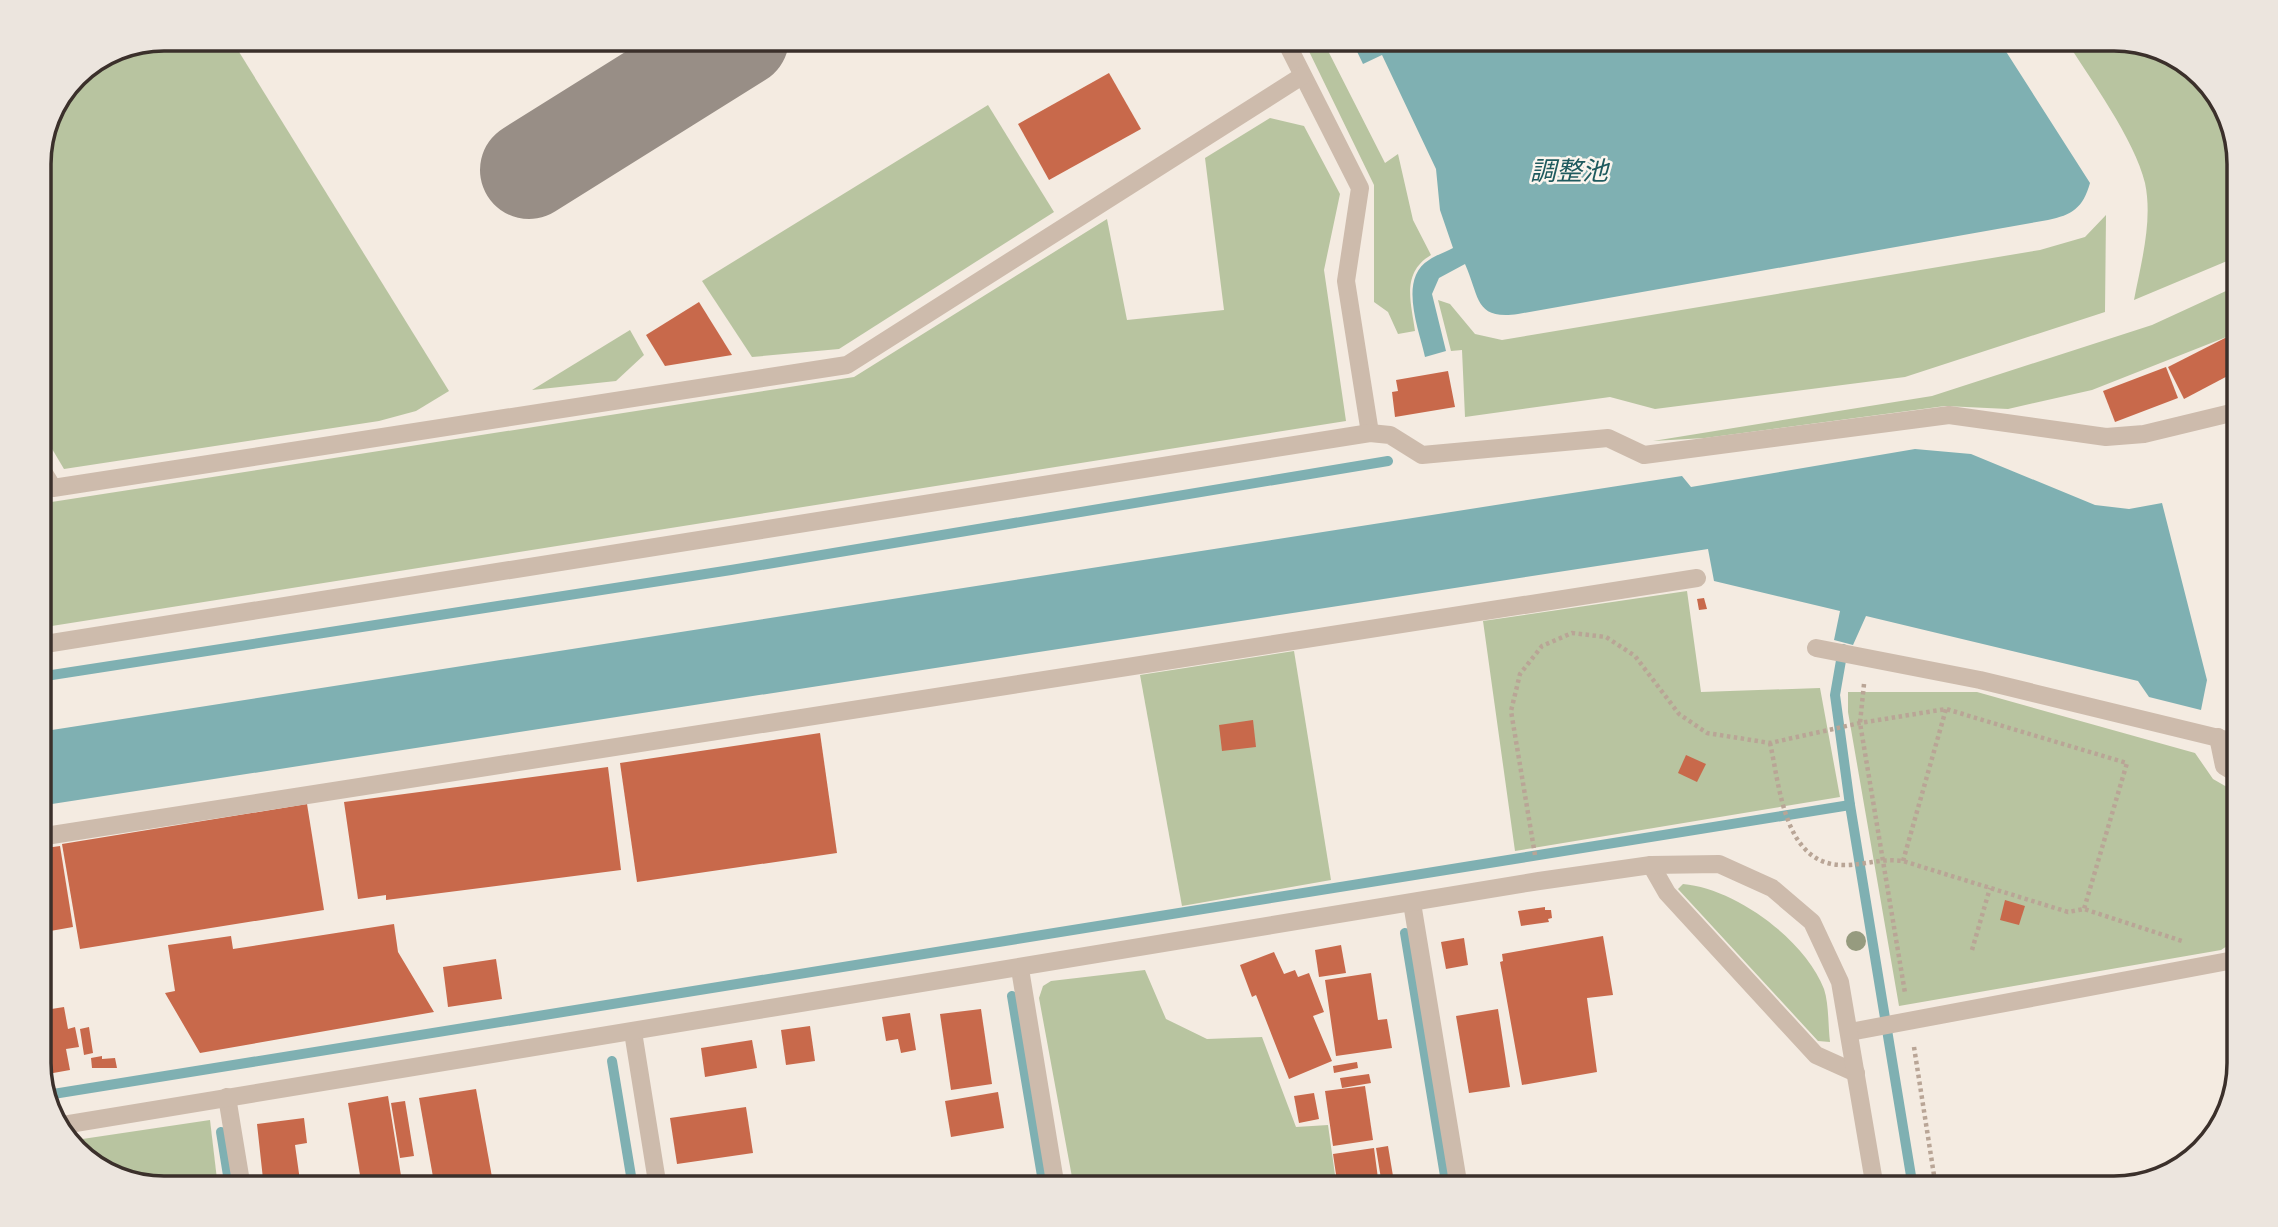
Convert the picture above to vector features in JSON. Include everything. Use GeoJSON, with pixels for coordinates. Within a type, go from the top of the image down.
{"type":"FeatureCollection","features":[{"type":"Feature","properties":{"kind":"street"},"geometry":{"type":"LineString","coordinates":[[1290,51],[1360,188],[1346,281],[1370,433]]}},
{"type":"Feature","properties":{"kind":"street"},"geometry":{"type":"LineString","coordinates":[[51,485],[53,488],[847,365],[1302,76]]}},
{"type":"Feature","properties":{"kind":"street"},"geometry":{"type":"LineString","coordinates":[[51,643],[1370,433],[1390,435],[1422,455],[1608,438],[1644,455],[1949,415],[2105,437],[2144,434],[2227,414]]}},
{"type":"Feature","properties":{"kind":"street"},"geometry":{"type":"LineString","coordinates":[[51,834],[1697,578]]}},
{"type":"Feature","properties":{"kind":"street"},"geometry":{"type":"LineString","coordinates":[[1823,649],[1980,680],[2227,740]]}},
{"type":"Feature","properties":{"kind":"street"},"geometry":{"type":"LineString","coordinates":[[2218,737],[2224,766],[2227,768]]}},
{"type":"Feature","properties":{"kind":"street"},"geometry":{"type":"LineString","coordinates":[[69,1124],[1651,865],[1719,864],[1772,888],[1812,922],[1840,982],[1856,1030],[1856,1073],[1873,1176]]}},
{"type":"Feature","properties":{"kind":"street"},"geometry":{"type":"LineString","coordinates":[[1651,865],[1667,893],[1816,1055],[1856,1073]]}},
{"type":"Feature","properties":{"kind":"street"},"geometry":{"type":"LineString","coordinates":[[1412,903],[1457,1176]]}},
{"type":"Feature","properties":{"kind":"street"},"geometry":{"type":"LineString","coordinates":[[1856,1030],[2187,967],[2227,962]]}},
{"type":"Feature","properties":{"kind":"street"},"geometry":{"type":"LineString","coordinates":[[1020,969],[1054,1176]]}},
{"type":"Feature","properties":{"kind":"street"},"geometry":{"type":"LineString","coordinates":[[633,1032],[656,1176]]}},
{"type":"Feature","properties":{"kind":"street"},"geometry":{"type":"LineString","coordinates":[[227,1097],[240,1176]]}},
{"type":"Feature","properties":{"kind":"path"},"geometry":{"type":"LineString","coordinates":[[1532,839],[1511,711],[1520,674],[1542,646],[1572,633],[1606,636],[1635,656],[1679,714],[1707,733],[1770,743],[1849,725],[1946,709],[2127,763],[2084,909]]}},
{"type":"Feature","properties":{"kind":"path"},"geometry":{"type":"LineString","coordinates":[[1859,657],[1860,723],[1882,859],[1903,1021],[1934,1176]]}},
{"type":"Feature","properties":{"kind":"path"},"geometry":{"type":"LineString","coordinates":[[1903,861],[1946,709]]}},
{"type":"Feature","properties":{"kind":"path"},"geometry":{"type":"LineString","coordinates":[[1770,743],[1789,828],[1811,856],[1843,866],[1882,859],[1903,861],[2068,912],[2084,909],[2186,942],[2187,967]]}},
{"type":"Feature","properties":{"kind":"path"},"geometry":{"type":"LineString","coordinates":[[1972,950],[1990,888]]}},
{"type":"Feature","properties":{"kind":"green space"},"geometry":{"type":"Polygon","coordinates":[[[163,51],[238,51],[449,391],[416,411],[379,421],[64,469],[51,447],[51,156],[59,120],[84,84],[120,59],[163,51]]]}},
{"type":"Feature","properties":{"kind":"green space"},"geometry":{"type":"Polygon","coordinates":[[[1309,51],[1328,51],[1385,163],[1398,154],[1413,220],[1431,255],[1415,270],[1412,279],[1410,299],[1415,331],[1398,334],[1388,312],[1374,302],[1374,185],[1309,51]]]}},
{"type":"Feature","properties":{"kind":"green space"},"geometry":{"type":"Polygon","coordinates":[[[2073,51],[2115,51],[2151,57],[2177,70],[2199,89],[2216,114],[2225,141],[2227,261],[2134,300],[2147,227],[2145,183],[2132,148],[2073,51]]]}},
{"type":"Feature","properties":{"kind":"green space"},"geometry":{"type":"Polygon","coordinates":[[[988,105],[1054,212],[839,349],[752,357],[702,281],[988,105]]]}},
{"type":"Feature","properties":{"kind":"green space"},"geometry":{"type":"Polygon","coordinates":[[[1270,118],[1304,126],[1340,194],[1324,270],[1346,421],[51,626],[51,502],[854,377],[1107,219],[1127,320],[1224,310],[1205,158],[1270,118]]]}},
{"type":"Feature","properties":{"kind":"green space"},"geometry":{"type":"Polygon","coordinates":[[[2106,215],[2105,312],[1905,377],[1655,409],[1610,397],[1465,417],[1462,350],[1451,351],[1438,300],[1450,304],[1475,334],[1502,340],[2040,250],[2085,237],[2106,215]]]}},
{"type":"Feature","properties":{"kind":"green space"},"geometry":{"type":"Polygon","coordinates":[[[2227,291],[2227,337],[2092,390],[2008,409],[1945,406],[1705,438],[1653,441],[1932,396],[2152,325],[2227,291]]]}},
{"type":"Feature","properties":{"kind":"green space"},"geometry":{"type":"Polygon","coordinates":[[[630,330],[644,355],[616,381],[532,390],[630,330]]]}},
{"type":"Feature","properties":{"kind":"green space"},"geometry":{"type":"Polygon","coordinates":[[[1687,591],[1701,692],[1820,688],[1840,797],[1515,851],[1483,621],[1687,591]]]}},
{"type":"Feature","properties":{"kind":"green space"},"geometry":{"type":"Polygon","coordinates":[[[1294,651],[1331,880],[1182,906],[1140,675],[1294,651]]]}},
{"type":"Feature","properties":{"kind":"green space"},"geometry":{"type":"Polygon","coordinates":[[[1848,692],[1977,692],[2195,753],[2213,779],[2227,787],[2227,946],[2221,950],[1899,1006],[1848,712],[1848,692]]]}},
{"type":"Feature","properties":{"kind":"green space"},"geometry":{"type":"Polygon","coordinates":[[[1683,884],[1724,895],[1745,906],[1765,919],[1801,952],[1815,970],[1824,989],[1830,1042],[1818,1041],[1678,889],[1683,884]]]}},
{"type":"Feature","properties":{"kind":"green space"},"geometry":{"type":"Polygon","coordinates":[[[1145,970],[1166,1019],[1207,1039],[1262,1037],[1296,1127],[1328,1125],[1335,1176],[1072,1176],[1039,998],[1043,986],[1051,981],[1145,970]]]}},
{"type":"Feature","properties":{"kind":"green space"},"geometry":{"type":"Polygon","coordinates":[[[210,1120],[217,1176],[141,1174],[114,1165],[80,1139],[210,1120]]]}},
{"type":"Feature","properties":{"kind":"water","name":"調整池"},"geometry":{"type":"Polygon","coordinates":[[[1357,51],[2006,51],[2090,183],[2084,199],[2075,209],[2064,216],[2048,220],[1518,314],[1504,315],[1486,310],[1477,296],[1465,264],[1439,278],[1432,294],[1446,351],[1425,357],[1413,305],[1414,279],[1420,268],[1429,260],[1453,248],[1440,210],[1436,169],[1382,55],[1363,64],[1357,51]]]}},
{"type":"Feature","properties":{"kind":"water"},"geometry":{"type":"Polygon","coordinates":[[[1915,449],[1971,454],[2095,505],[2129,509],[2162,503],[2207,680],[2201,710],[2149,697],[2138,681],[1866,616],[1853,645],[1834,640],[1840,611],[1714,581],[1708,549],[51,804],[51,730],[1682,476],[1691,487],[1915,449]]]}},
{"type":"Feature","properties":{"kind":"building"},"geometry":{"type":"Polygon","coordinates":[[[1109,73],[1141,129],[1049,180],[1018,124],[1109,73]]]}},
{"type":"Feature","properties":{"kind":"building"},"geometry":{"type":"Polygon","coordinates":[[[699,302],[732,355],[665,366],[646,335],[699,302]]]}},
{"type":"Feature","properties":{"kind":"building"},"geometry":{"type":"Polygon","coordinates":[[[2227,337],[2227,376],[2184,399],[2168,367],[2227,337]]]}},
{"type":"Feature","properties":{"kind":"building"},"geometry":{"type":"Polygon","coordinates":[[[2166,367],[2178,398],[2115,422],[2103,391],[2166,367]]]}},
{"type":"Feature","properties":{"kind":"building"},"geometry":{"type":"Polygon","coordinates":[[[1448,371],[1455,407],[1395,417],[1392,392],[1398,391],[1396,380],[1448,371]]]}},
{"type":"Feature","properties":{"kind":"building"},"geometry":{"type":"Polygon","coordinates":[[[1704,598],[1707,609],[1699,610],[1697,599],[1704,598]]]}},
{"type":"Feature","properties":{"kind":"building"},"geometry":{"type":"Polygon","coordinates":[[[1253,720],[1256,747],[1222,751],[1219,725],[1253,720]]]}},
{"type":"Feature","properties":{"kind":"building"},"geometry":{"type":"Polygon","coordinates":[[[820,733],[837,853],[637,882],[620,763],[820,733]]]}},
{"type":"Feature","properties":{"kind":"building"},"geometry":{"type":"Polygon","coordinates":[[[1686,755],[1706,764],[1697,782],[1678,773],[1686,755]]]}},
{"type":"Feature","properties":{"kind":"building"},"geometry":{"type":"Polygon","coordinates":[[[608,767],[621,870],[386,900],[386,895],[358,899],[344,802],[608,767]]]}},
{"type":"Feature","properties":{"kind":"building"},"geometry":{"type":"Polygon","coordinates":[[[307,804],[324,910],[80,949],[62,844],[307,804]]]}},
{"type":"Feature","properties":{"kind":"building"},"geometry":{"type":"Polygon","coordinates":[[[60,846],[73,927],[51,931],[51,847],[60,846]]]}},
{"type":"Feature","properties":{"kind":"building"},"geometry":{"type":"Polygon","coordinates":[[[2005,900],[2025,906],[2019,925],[2000,920],[2005,900]]]}},
{"type":"Feature","properties":{"kind":"building"},"geometry":{"type":"Polygon","coordinates":[[[1545,907],[1545,910],[1551,910],[1552,918],[1548,919],[1549,922],[1521,926],[1518,911],[1545,907]]]}},
{"type":"Feature","properties":{"kind":"building"},"geometry":{"type":"Polygon","coordinates":[[[394,924],[398,952],[434,1012],[200,1053],[165,993],[175,991],[168,945],[231,936],[233,949],[394,924]]]}},
{"type":"Feature","properties":{"kind":"building"},"geometry":{"type":"Polygon","coordinates":[[[1603,936],[1613,995],[1587,998],[1597,1072],[1522,1085],[1500,962],[1503,961],[1502,954],[1603,936]]]}},
{"type":"Feature","properties":{"kind":"building"},"geometry":{"type":"Polygon","coordinates":[[[1464,938],[1468,965],[1446,969],[1441,942],[1464,938]]]}},
{"type":"Feature","properties":{"kind":"building"},"geometry":{"type":"Polygon","coordinates":[[[1341,945],[1346,973],[1319,977],[1315,950],[1341,945]]]}},
{"type":"Feature","properties":{"kind":"building"},"geometry":{"type":"Polygon","coordinates":[[[1274,952],[1284,974],[1295,970],[1298,977],[1309,973],[1324,1012],[1313,1016],[1332,1061],[1289,1079],[1256,995],[1252,997],[1240,965],[1274,952]]]}},
{"type":"Feature","properties":{"kind":"building"},"geometry":{"type":"Polygon","coordinates":[[[496,959],[502,999],[448,1007],[443,967],[496,959]]]}},
{"type":"Feature","properties":{"kind":"building"},"geometry":{"type":"Polygon","coordinates":[[[1371,973],[1378,1020],[1387,1019],[1392,1048],[1336,1056],[1325,980],[1371,973]]]}},
{"type":"Feature","properties":{"kind":"building"},"geometry":{"type":"Polygon","coordinates":[[[64,1007],[68,1029],[75,1027],[79,1047],[66,1049],[70,1070],[51,1073],[51,1071],[51,1009],[64,1007]]]}},
{"type":"Feature","properties":{"kind":"building"},"geometry":{"type":"Polygon","coordinates":[[[981,1009],[992,1084],[951,1090],[940,1014],[981,1009]]]}},
{"type":"Feature","properties":{"kind":"building"},"geometry":{"type":"Polygon","coordinates":[[[1498,1009],[1510,1087],[1469,1093],[1456,1016],[1498,1009]]]}},
{"type":"Feature","properties":{"kind":"building"},"geometry":{"type":"Polygon","coordinates":[[[910,1013],[916,1050],[901,1053],[898,1039],[886,1041],[882,1017],[910,1013]]]}},
{"type":"Feature","properties":{"kind":"building"},"geometry":{"type":"Polygon","coordinates":[[[810,1026],[815,1061],[786,1065],[781,1030],[810,1026]]]}},
{"type":"Feature","properties":{"kind":"building"},"geometry":{"type":"Polygon","coordinates":[[[89,1027],[93,1053],[84,1055],[80,1029],[89,1027]]]}},
{"type":"Feature","properties":{"kind":"building"},"geometry":{"type":"Polygon","coordinates":[[[752,1040],[757,1068],[705,1077],[701,1048],[752,1040]]]}},
{"type":"Feature","properties":{"kind":"building"},"geometry":{"type":"Polygon","coordinates":[[[102,1056],[102,1059],[115,1058],[117,1068],[92,1068],[91,1058],[102,1056]]]}},
{"type":"Feature","properties":{"kind":"building"},"geometry":{"type":"Polygon","coordinates":[[[1357,1062],[1358,1068],[1334,1073],[1333,1066],[1357,1062]]]}},
{"type":"Feature","properties":{"kind":"building"},"geometry":{"type":"Polygon","coordinates":[[[1369,1074],[1371,1083],[1342,1088],[1340,1078],[1369,1074]]]}},
{"type":"Feature","properties":{"kind":"building"},"geometry":{"type":"Polygon","coordinates":[[[1365,1086],[1373,1140],[1333,1146],[1325,1091],[1365,1086]]]}},
{"type":"Feature","properties":{"kind":"building"},"geometry":{"type":"Polygon","coordinates":[[[476,1089],[492,1176],[433,1176],[419,1098],[476,1089]]]}},
{"type":"Feature","properties":{"kind":"building"},"geometry":{"type":"Polygon","coordinates":[[[998,1092],[1004,1128],[951,1137],[945,1101],[998,1092]]]}},
{"type":"Feature","properties":{"kind":"building"},"geometry":{"type":"Polygon","coordinates":[[[1314,1093],[1319,1119],[1299,1123],[1294,1096],[1314,1093]]]}},
{"type":"Feature","properties":{"kind":"building"},"geometry":{"type":"Polygon","coordinates":[[[388,1096],[401,1176],[360,1176],[348,1103],[388,1096]]]}},
{"type":"Feature","properties":{"kind":"building"},"geometry":{"type":"Polygon","coordinates":[[[405,1101],[414,1156],[400,1158],[391,1103],[405,1101]]]}},
{"type":"Feature","properties":{"kind":"building"},"geometry":{"type":"Polygon","coordinates":[[[746,1107],[753,1153],[677,1164],[670,1118],[746,1107]]]}},
{"type":"Feature","properties":{"kind":"building"},"geometry":{"type":"Polygon","coordinates":[[[304,1118],[307,1143],[295,1145],[299,1176],[263,1176],[257,1124],[304,1118]]]}},
{"type":"Feature","properties":{"kind":"building"},"geometry":{"type":"Polygon","coordinates":[[[1388,1146],[1393,1176],[1381,1176],[1376,1148],[1388,1146]]]}},
{"type":"Feature","properties":{"kind":"building"},"geometry":{"type":"Polygon","coordinates":[[[1374,1148],[1378,1176],[1336,1176],[1333,1154],[1374,1148]]]}},
{"type":"Feature","properties":{"kind":"waterway"},"geometry":{"type":"LineString","coordinates":[[51,675],[731,570],[1388,461]]}},
{"type":"Feature","properties":{"kind":"waterway"},"geometry":{"type":"LineString","coordinates":[[1843,649],[1835,695],[1850,805],[1911,1176]]}},
{"type":"Feature","properties":{"kind":"waterway"},"geometry":{"type":"LineString","coordinates":[[55,1094],[1850,805]]}},
{"type":"Feature","properties":{"kind":"waterway"},"geometry":{"type":"LineString","coordinates":[[1405,933],[1445,1176]]}},
{"type":"Feature","properties":{"kind":"waterway"},"geometry":{"type":"LineString","coordinates":[[1012,996],[1042,1176]]}},
{"type":"Feature","properties":{"kind":"waterway"},"geometry":{"type":"LineString","coordinates":[[612,1061],[631,1176]]}},
{"type":"Feature","properties":{"kind":"waterway"},"geometry":{"type":"LineString","coordinates":[[221,1132],[228,1176]]}},
{"type":"Feature","properties":{"kind":"taxiway"},"geometry":{"type":"LineString","coordinates":[[529,170],[719,51]]}}]}
